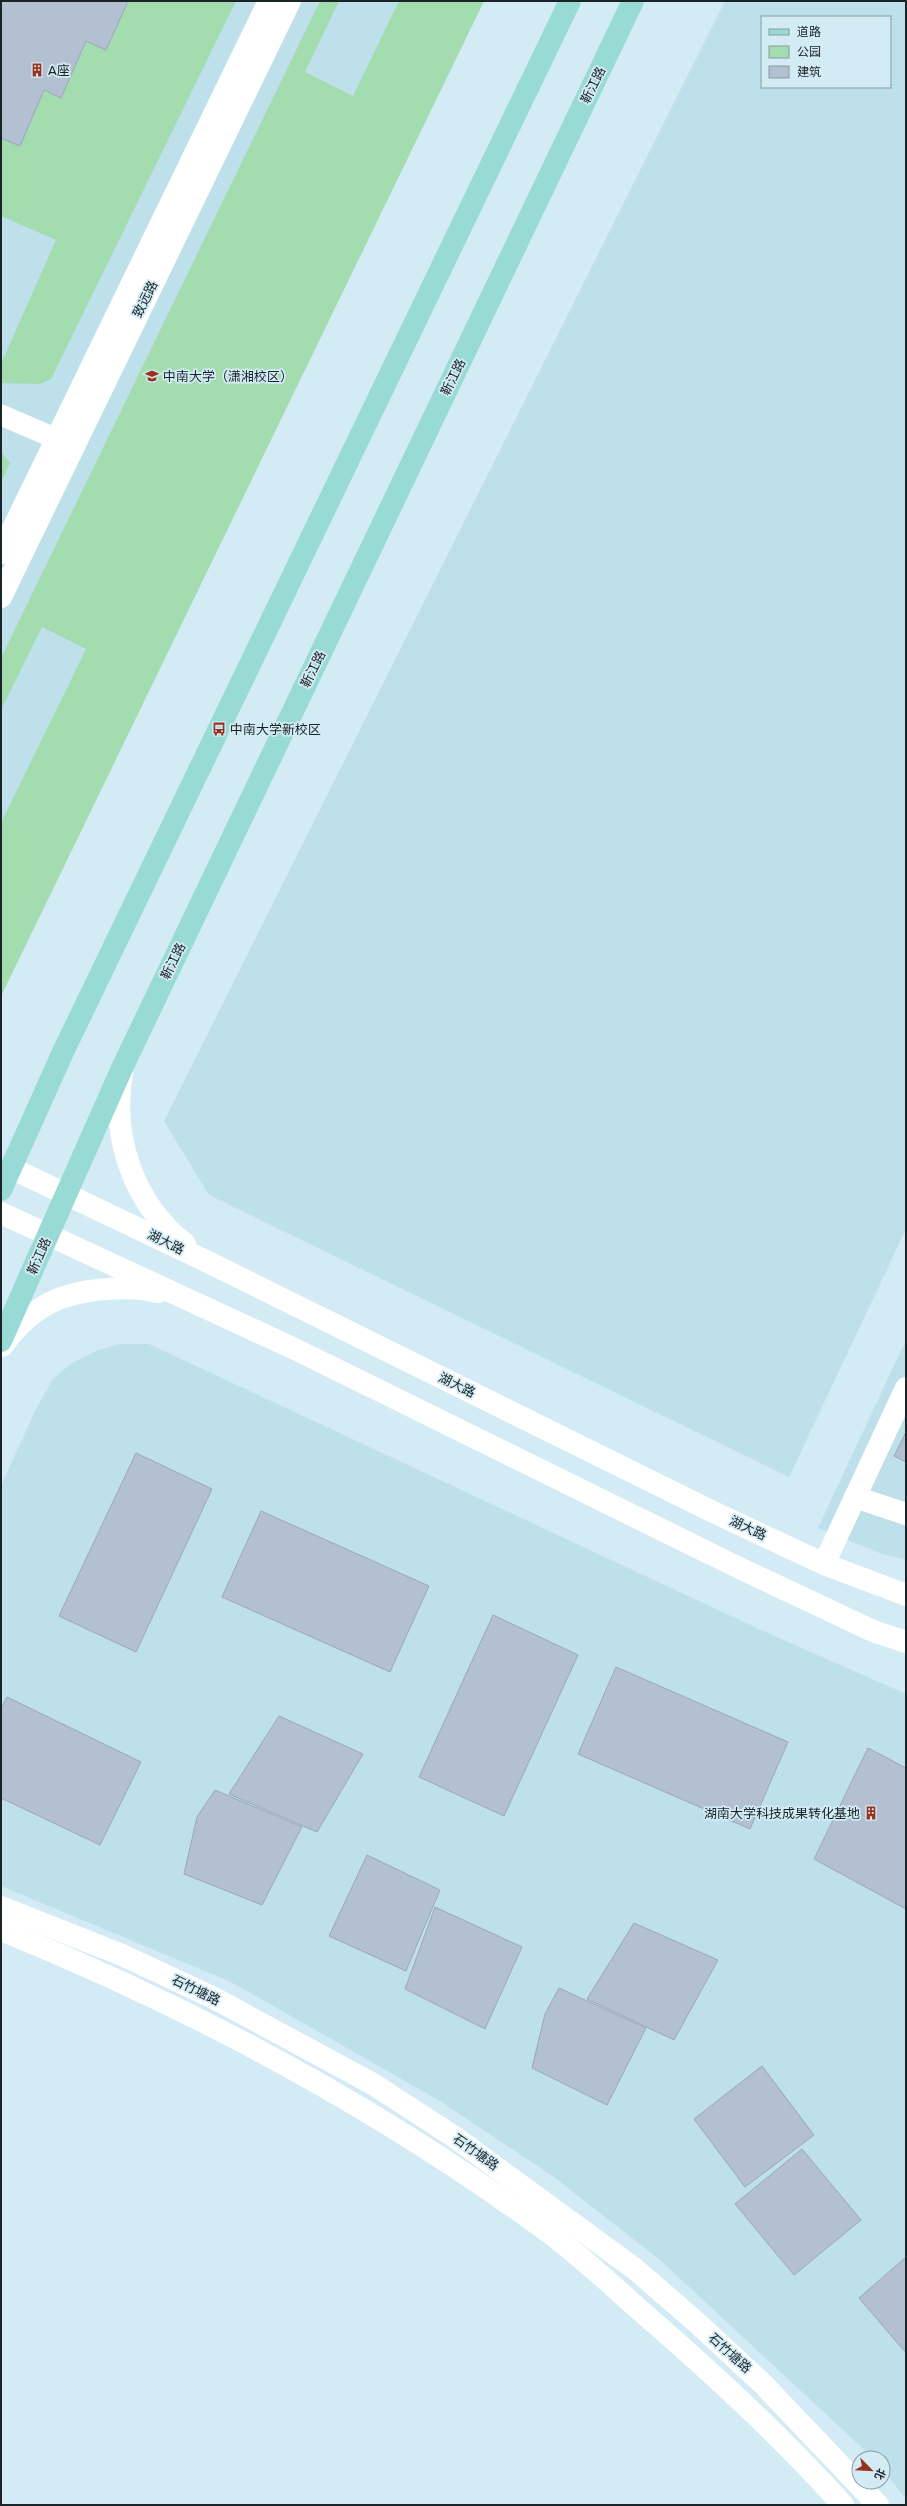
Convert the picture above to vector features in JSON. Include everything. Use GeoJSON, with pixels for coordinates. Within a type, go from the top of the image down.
{"type":"FeatureCollection","features":[{"type":"Feature","properties":{"kind":"main road"},"geometry":{"type":"LineString","coordinates":[[1,1190],[63,1052],[570,1]]}},
{"type":"Feature","properties":{"kind":"main road","name":"靳江路"},"geometry":{"type":"LineString","coordinates":[[1,1341],[123,1066],[633,1]]}},
{"type":"Feature","properties":{"kind":"street"},"geometry":{"type":"LineString","coordinates":[[1,553],[65,443],[269,1]]}},
{"type":"Feature","properties":{"kind":"street","name":"致远路"},"geometry":{"type":"LineString","coordinates":[[1,597],[65,443],[290,1]]}},
{"type":"Feature","properties":{"kind":"street"},"geometry":{"type":"LineString","coordinates":[[123,1066],[118,1095],[119,1123],[125,1152],[136,1184],[153,1212],[176,1237],[208,1262]]}},
{"type":"Feature","properties":{"kind":"street","name":"湖大路"},"geometry":{"type":"LineString","coordinates":[[11,1168],[208,1262],[693,1502],[824,1564],[906,1595]]}},
{"type":"Feature","properties":{"kind":"street"},"geometry":{"type":"LineString","coordinates":[[1,1213],[297,1350],[731,1564],[873,1631],[906,1642]]}},
{"type":"Feature","properties":{"kind":"street"},"geometry":{"type":"LineString","coordinates":[[1,1347],[14,1330],[28,1316],[42,1307],[66,1297],[122,1288],[150,1290],[189,1300]]}},
{"type":"Feature","properties":{"kind":"street"},"geometry":{"type":"LineString","coordinates":[[824,1564],[906,1388]]}},
{"type":"Feature","properties":{"kind":"street"},"geometry":{"type":"LineString","coordinates":[[855,1497],[906,1514]]}},
{"type":"Feature","properties":{"kind":"street","name":"石竹塘路"},"geometry":{"type":"LineString","coordinates":[[1,1907],[122,1955],[214,1998],[373,2084],[456,2138],[635,2270],[695,2321],[764,2384],[878,2505]]}},
{"type":"Feature","properties":{"kind":"street","name":"石竹塘路"},"geometry":{"type":"LineString","coordinates":[[1,1930],[152,1995],[258,2048],[357,2105],[476,2182],[545,2229],[718,2378],[807,2465],[843,2505]]}},
{"type":"Feature","properties":{"kind":"lane"},"geometry":{"type":"LineString","coordinates":[[1,415],[65,443]]}},
{"type":"Feature","properties":{"kind":"shaded area","name":"中南大学（潇湘校区）"},"geometry":{"type":"Polygon","coordinates":[[[1,1],[484,1],[1,996],[1,1]]]}},
{"type":"Feature","properties":{"kind":"shaded area"},"geometry":{"type":"Polygon","coordinates":[[[725,1],[906,1],[906,1229],[789,1477],[209,1195],[164,1121],[725,1]]]}},
{"type":"Feature","properties":{"kind":"shaded area"},"geometry":{"type":"Polygon","coordinates":[[[906,1340],[906,1560],[882,1554],[818,1528],[906,1340]]]}},
{"type":"Feature","properties":{"kind":"shaded area"},"geometry":{"type":"Polygon","coordinates":[[[119,1344],[149,1344],[761,1630],[906,1694],[906,2499],[891,2480],[891,2450],[864,2450],[660,2260],[554,2177],[440,2101],[231,1982],[1,1886],[1,1486],[35,1411],[53,1379],[72,1363],[98,1350],[119,1344]]]}},
{"type":"Feature","properties":{"kind":"green space"},"geometry":{"type":"Polygon","coordinates":[[[128,1],[236,1],[51,379],[40,384],[1,383],[1,364],[56,240],[1,216],[1,138],[20,146],[44,90],[60,98],[86,41],[106,50],[128,1]]]}},
{"type":"Feature","properties":{"kind":"green space"},"geometry":{"type":"Polygon","coordinates":[[[320,1],[339,1],[305,72],[353,96],[399,1],[484,1],[1,996],[1,823],[86,649],[42,627],[1,710],[1,658],[320,1]]]}},
{"type":"Feature","properties":{"kind":"green space"},"geometry":{"type":"Polygon","coordinates":[[[1,452],[10,463],[1,482],[1,452]]]}},
{"type":"Feature","properties":{"kind":"building","name":"A座"},"geometry":{"type":"Polygon","coordinates":[[[1,1],[128,1],[106,50],[86,41],[61,98],[44,90],[20,146],[1,138],[1,1]]]}},
{"type":"Feature","properties":{"kind":"building"},"geometry":{"type":"Polygon","coordinates":[[[906,1432],[906,1462],[894,1456],[906,1432]]]}},
{"type":"Feature","properties":{"kind":"building"},"geometry":{"type":"Polygon","coordinates":[[[136,1453],[212,1489],[136,1652],[59,1616],[136,1453]]]}},
{"type":"Feature","properties":{"kind":"building"},"geometry":{"type":"Polygon","coordinates":[[[261,1511],[429,1586],[390,1672],[222,1597],[261,1511]]]}},
{"type":"Feature","properties":{"kind":"building"},"geometry":{"type":"Polygon","coordinates":[[[493,1615],[578,1655],[504,1816],[419,1777],[493,1615]]]}},
{"type":"Feature","properties":{"kind":"building"},"geometry":{"type":"Polygon","coordinates":[[[616,1667],[788,1742],[750,1829],[578,1754],[616,1667]]]}},
{"type":"Feature","properties":{"kind":"building"},"geometry":{"type":"Polygon","coordinates":[[[7,1697],[141,1762],[100,1845],[1,1798],[1,1709],[7,1697]]]}},
{"type":"Feature","properties":{"kind":"building"},"geometry":{"type":"Polygon","coordinates":[[[279,1716],[363,1754],[317,1832],[229,1794],[279,1716]]]}},
{"type":"Feature","properties":{"kind":"building","name":"湖南大学科技成果转化基地"},"geometry":{"type":"Polygon","coordinates":[[[868,1748],[906,1768],[906,1909],[814,1859],[868,1748]]]}},
{"type":"Feature","properties":{"kind":"building"},"geometry":{"type":"Polygon","coordinates":[[[215,1790],[302,1827],[262,1905],[184,1874],[197,1817],[215,1790]]]}},
{"type":"Feature","properties":{"kind":"building"},"geometry":{"type":"Polygon","coordinates":[[[367,1855],[440,1890],[406,1971],[329,1936],[367,1855]]]}},
{"type":"Feature","properties":{"kind":"building"},"geometry":{"type":"Polygon","coordinates":[[[435,1907],[522,1947],[485,2029],[405,1989],[435,1907]]]}},
{"type":"Feature","properties":{"kind":"building"},"geometry":{"type":"Polygon","coordinates":[[[634,1923],[718,1960],[674,2040],[587,1999],[634,1923]]]}},
{"type":"Feature","properties":{"kind":"building"},"geometry":{"type":"Polygon","coordinates":[[[559,1988],[646,2028],[607,2105],[532,2068],[545,2014],[559,1988]]]}},
{"type":"Feature","properties":{"kind":"building"},"geometry":{"type":"Polygon","coordinates":[[[762,2066],[814,2135],[745,2187],[694,2119],[762,2066]]]}},
{"type":"Feature","properties":{"kind":"building"},"geometry":{"type":"Polygon","coordinates":[[[802,2149],[861,2220],[794,2275],[735,2204],[802,2149]]]}},
{"type":"Feature","properties":{"kind":"building"},"geometry":{"type":"Polygon","coordinates":[[[906,2257],[906,2353],[859,2298],[906,2257]]]}},
{"type":"Feature","properties":{"kind":"place","name":"A座"},"geometry":{"type":"Point","coordinates":[37,70]}},
{"type":"Feature","properties":{"kind":"place","name":"中南大学（潇湘校区）"},"geometry":{"type":"Point","coordinates":[152,376]}},
{"type":"Feature","properties":{"kind":"place","name":"中南大学新校区"},"geometry":{"type":"Point","coordinates":[219,729]}},
{"type":"Feature","properties":{"kind":"place","name":"湖南大学科技成果转化基地"},"geometry":{"type":"Point","coordinates":[871,1813]}}]}
